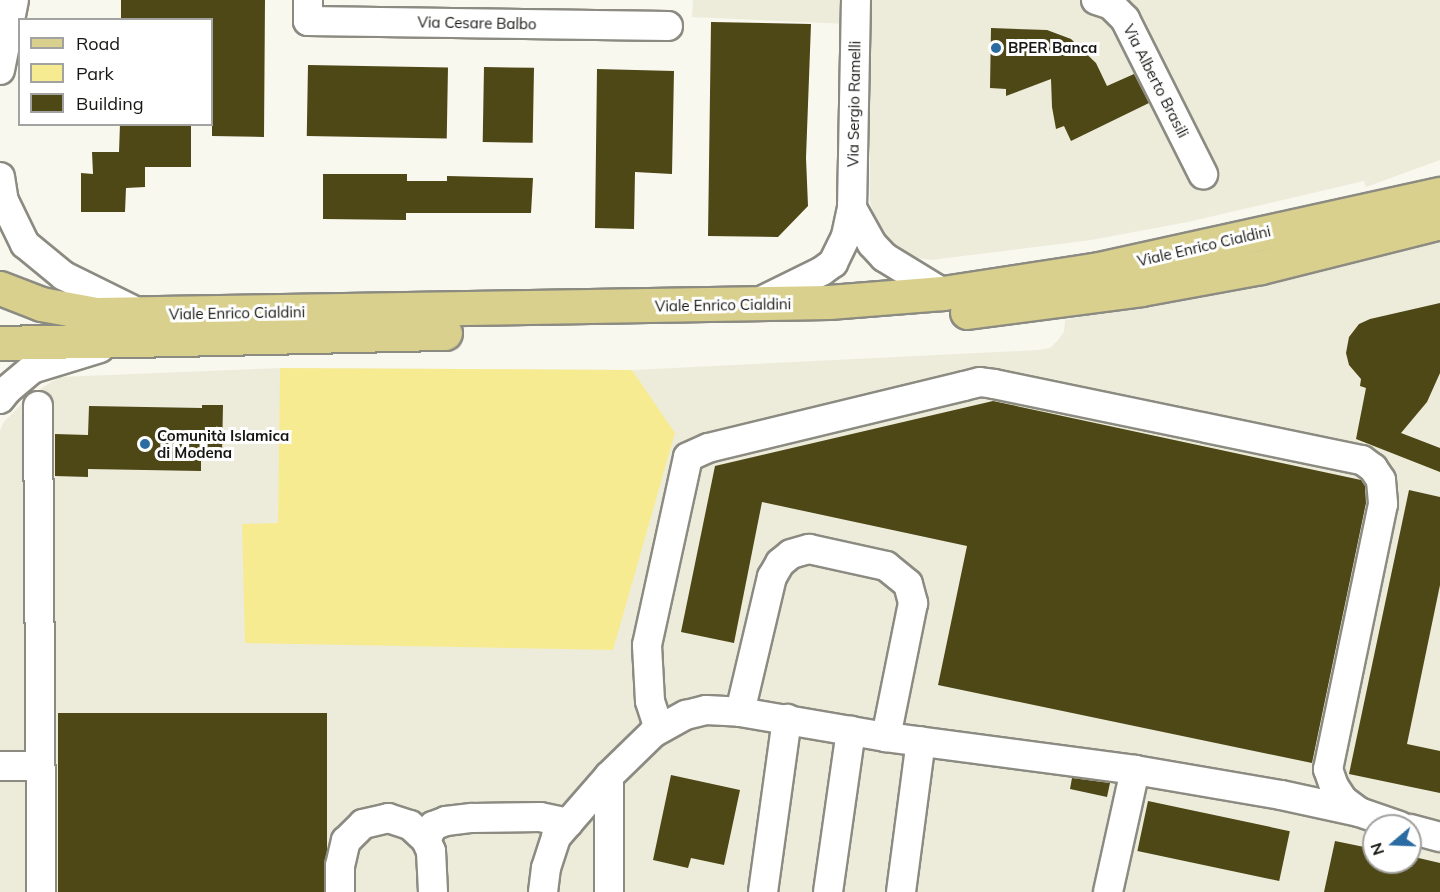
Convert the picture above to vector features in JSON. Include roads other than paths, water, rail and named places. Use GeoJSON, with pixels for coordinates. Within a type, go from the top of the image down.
{"type":"FeatureCollection","features":[{"type":"Feature","properties":{"kind":"main road","name":"Viale Enrico Cialdini"},"geometry":{"type":"LineString","coordinates":[[0,288],[52,306],[96,314],[137,327],[828,325],[945,303],[1440,194]]}},
{"type":"Feature","properties":{"kind":"main road","name":"Viale Enrico Cialdini"},"geometry":{"type":"LineString","coordinates":[[0,343],[137,327],[755,304],[945,303],[1141,289],[1228,273],[1440,222]]}},
{"type":"Feature","properties":{"kind":"street"},"geometry":{"type":"LineString","coordinates":[[0,70],[14,0]]}},
{"type":"Feature","properties":{"kind":"street","name":"Via Cesare Balbo"},"geometry":{"type":"LineString","coordinates":[[308,0],[308,21],[668,26]]}},
{"type":"Feature","properties":{"kind":"street"},"geometry":{"type":"LineString","coordinates":[[855,12],[874,0]]}},
{"type":"Feature","properties":{"kind":"street","name":"Via Alberto Brasili"},"geometry":{"type":"LineString","coordinates":[[1096,0],[1111,5],[1125,19],[1203,174]]}},
{"type":"Feature","properties":{"kind":"street","name":"Via Sergio Ramelli"},"geometry":{"type":"LineString","coordinates":[[755,304],[822,271],[833,263],[846,236],[852,208],[855,12]]}},
{"type":"Feature","properties":{"kind":"street"},"geometry":{"type":"LineString","coordinates":[[0,177],[4,201],[24,244],[64,276],[137,327]]}},
{"type":"Feature","properties":{"kind":"street"},"geometry":{"type":"LineString","coordinates":[[852,208],[872,244],[884,257],[945,303]]}},
{"type":"Feature","properties":{"kind":"street"},"geometry":{"type":"LineString","coordinates":[[0,399],[32,369],[137,327]]}},
{"type":"Feature","properties":{"kind":"street"},"geometry":{"type":"LineString","coordinates":[[659,729],[650,701],[647,645],[688,457],[708,448],[972,384],[994,384],[1362,460],[1373,468],[1382,480],[1383,504],[1328,769],[1334,786],[1343,800],[1359,812]]}},
{"type":"Feature","properties":{"kind":"street"},"geometry":{"type":"LineString","coordinates":[[38,405],[38,766],[41,892]]}},
{"type":"Feature","properties":{"kind":"street"},"geometry":{"type":"LineString","coordinates":[[740,712],[772,577],[780,563],[791,554],[809,549],[886,566],[908,584],[913,603],[886,737]]}},
{"type":"Feature","properties":{"kind":"street"},"geometry":{"type":"LineString","coordinates":[[543,892],[550,851],[556,837],[609,776],[634,749],[659,729],[686,715],[706,710],[740,712],[886,737],[1135,770],[1281,795],[1365,814]]}},
{"type":"Feature","properties":{"kind":"street"},"geometry":{"type":"LineString","coordinates":[[764,892],[787,719]]}},
{"type":"Feature","properties":{"kind":"street"},"geometry":{"type":"LineString","coordinates":[[828,892],[851,731]]}},
{"type":"Feature","properties":{"kind":"street"},"geometry":{"type":"LineString","coordinates":[[901,892],[921,741]]}},
{"type":"Feature","properties":{"kind":"street"},"geometry":{"type":"LineString","coordinates":[[0,766],[38,766]]}},
{"type":"Feature","properties":{"kind":"street"},"geometry":{"type":"LineString","coordinates":[[1108,892],[1135,770]]}},
{"type":"Feature","properties":{"kind":"street"},"geometry":{"type":"LineString","coordinates":[[609,776],[609,892]]}},
{"type":"Feature","properties":{"kind":"street"},"geometry":{"type":"LineString","coordinates":[[426,840],[433,826],[446,821],[540,817],[568,823]]}},
{"type":"Feature","properties":{"kind":"street"},"geometry":{"type":"LineString","coordinates":[[340,892],[340,866],[346,841],[363,824],[388,818],[410,825],[426,840],[431,851],[433,892]]}},
{"type":"Feature","properties":{"kind":"street"},"geometry":{"type":"LineString","coordinates":[[1422,832],[1440,837]]}},
{"type":"Feature","properties":{"kind":"place","name":"BPER Banca"},"geometry":{"type":"Point","coordinates":[996,48]}},
{"type":"Feature","properties":{"kind":"place","name":"Comunità Islamica di Modena"},"geometry":{"type":"Point","coordinates":[145,444]}}]}
